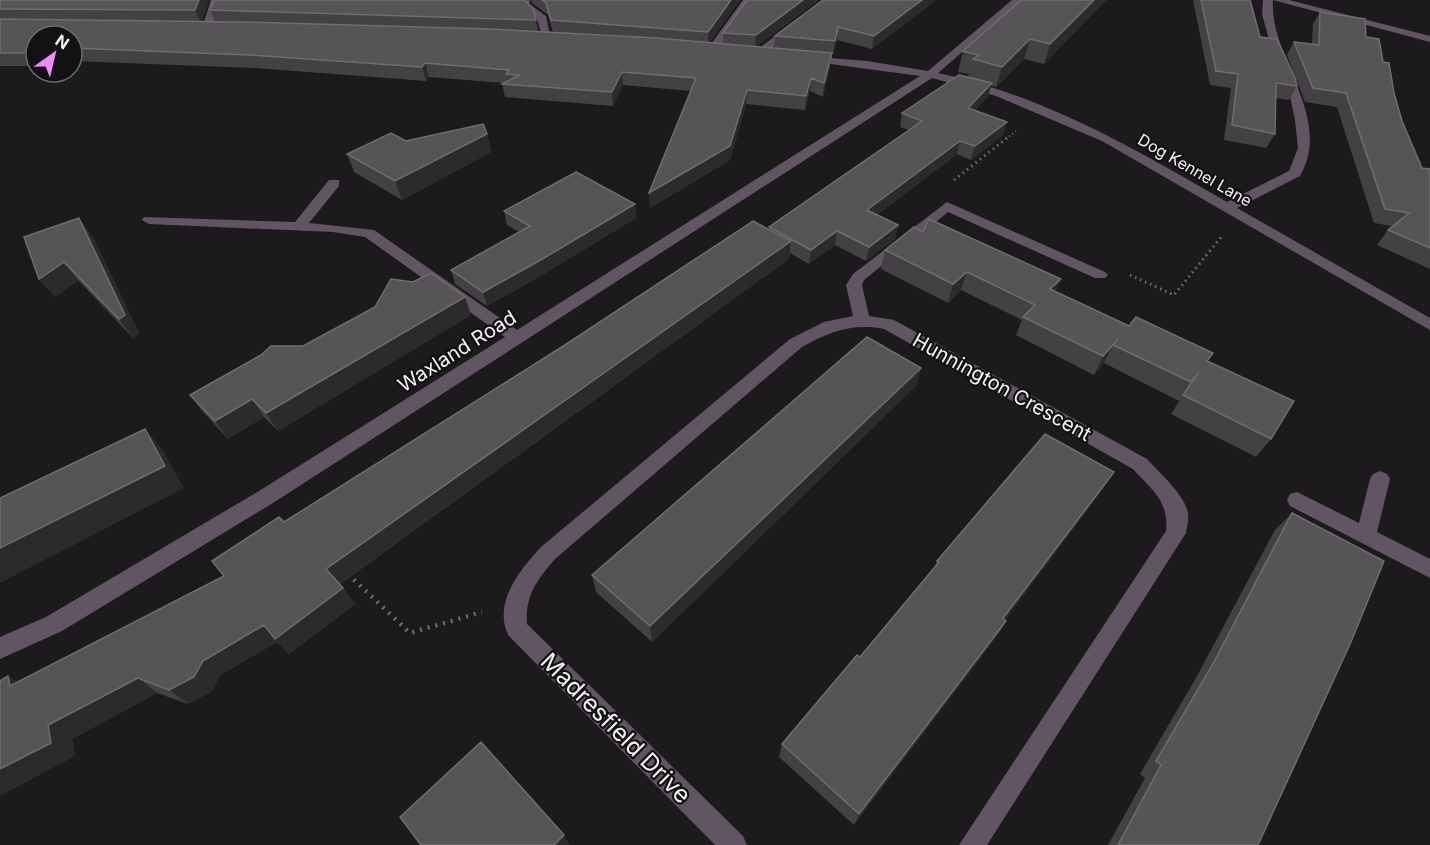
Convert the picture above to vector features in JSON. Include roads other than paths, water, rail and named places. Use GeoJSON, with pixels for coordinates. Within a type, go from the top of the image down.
{"type":"FeatureCollection","features":[{"type":"Feature","properties":{"kind":"street"},"geometry":{"type":"LineString","coordinates":[[196,28],[213,28],[216,0]]}},
{"type":"Feature","properties":{"kind":"street"},"geometry":{"type":"LineString","coordinates":[[525,0],[524,5],[542,18],[542,37],[558,38]]}},
{"type":"Feature","properties":{"kind":"street"},"geometry":{"type":"LineString","coordinates":[[711,51],[748,0]]}},
{"type":"Feature","properties":{"kind":"street"},"geometry":{"type":"LineString","coordinates":[[758,54],[829,0]]}},
{"type":"Feature","properties":{"kind":"street","name":"Waxland Road"},"geometry":{"type":"LineString","coordinates":[[0,648],[54,624],[251,506],[517,338],[929,75],[1018,0]]}},
{"type":"Feature","properties":{"kind":"street"},"geometry":{"type":"LineString","coordinates":[[1234,211],[1295,173],[1304,148],[1295,91],[1277,51],[1267,14],[1268,0]]}},
{"type":"Feature","properties":{"kind":"street"},"geometry":{"type":"LineString","coordinates":[[1278,0],[1430,39]]}},
{"type":"Feature","properties":{"kind":"street"},"geometry":{"type":"LineString","coordinates":[[699,50],[723,52]]}},
{"type":"Feature","properties":{"kind":"street"},"geometry":{"type":"LineString","coordinates":[[746,53],[770,55]]}},
{"type":"Feature","properties":{"kind":"street","name":"Dog Kennel Lane"},"geometry":{"type":"LineString","coordinates":[[793,57],[840,60],[963,82],[1043,110],[1106,138],[1430,325]]}},
{"type":"Feature","properties":{"kind":"street"},"geometry":{"type":"LineString","coordinates":[[298,227],[334,183]]}},
{"type":"Feature","properties":{"kind":"street"},"geometry":{"type":"LineString","coordinates":[[862,318],[854,285],[858,277],[947,206],[1100,275]]}},
{"type":"Feature","properties":{"kind":"street"},"geometry":{"type":"LineString","coordinates":[[149,220],[298,227],[369,233],[517,338]]}},
{"type":"Feature","properties":{"kind":"street","name":"Hunnington Crescent"},"geometry":{"type":"LineString","coordinates":[[514,603],[523,582],[548,553],[795,343],[821,328],[845,320],[862,318],[888,324],[1140,464],[1166,492],[1178,513],[1176,533],[1170,543],[972,845]]}},
{"type":"Feature","properties":{"kind":"street"},"geometry":{"type":"LineString","coordinates":[[1366,537],[1380,479]]}},
{"type":"Feature","properties":{"kind":"street"},"geometry":{"type":"LineString","coordinates":[[1297,500],[1430,569]]}},
{"type":"Feature","properties":{"kind":"street","name":"Madresfield Drive"},"geometry":{"type":"LineString","coordinates":[[514,603],[516,628],[734,845]]}}]}
